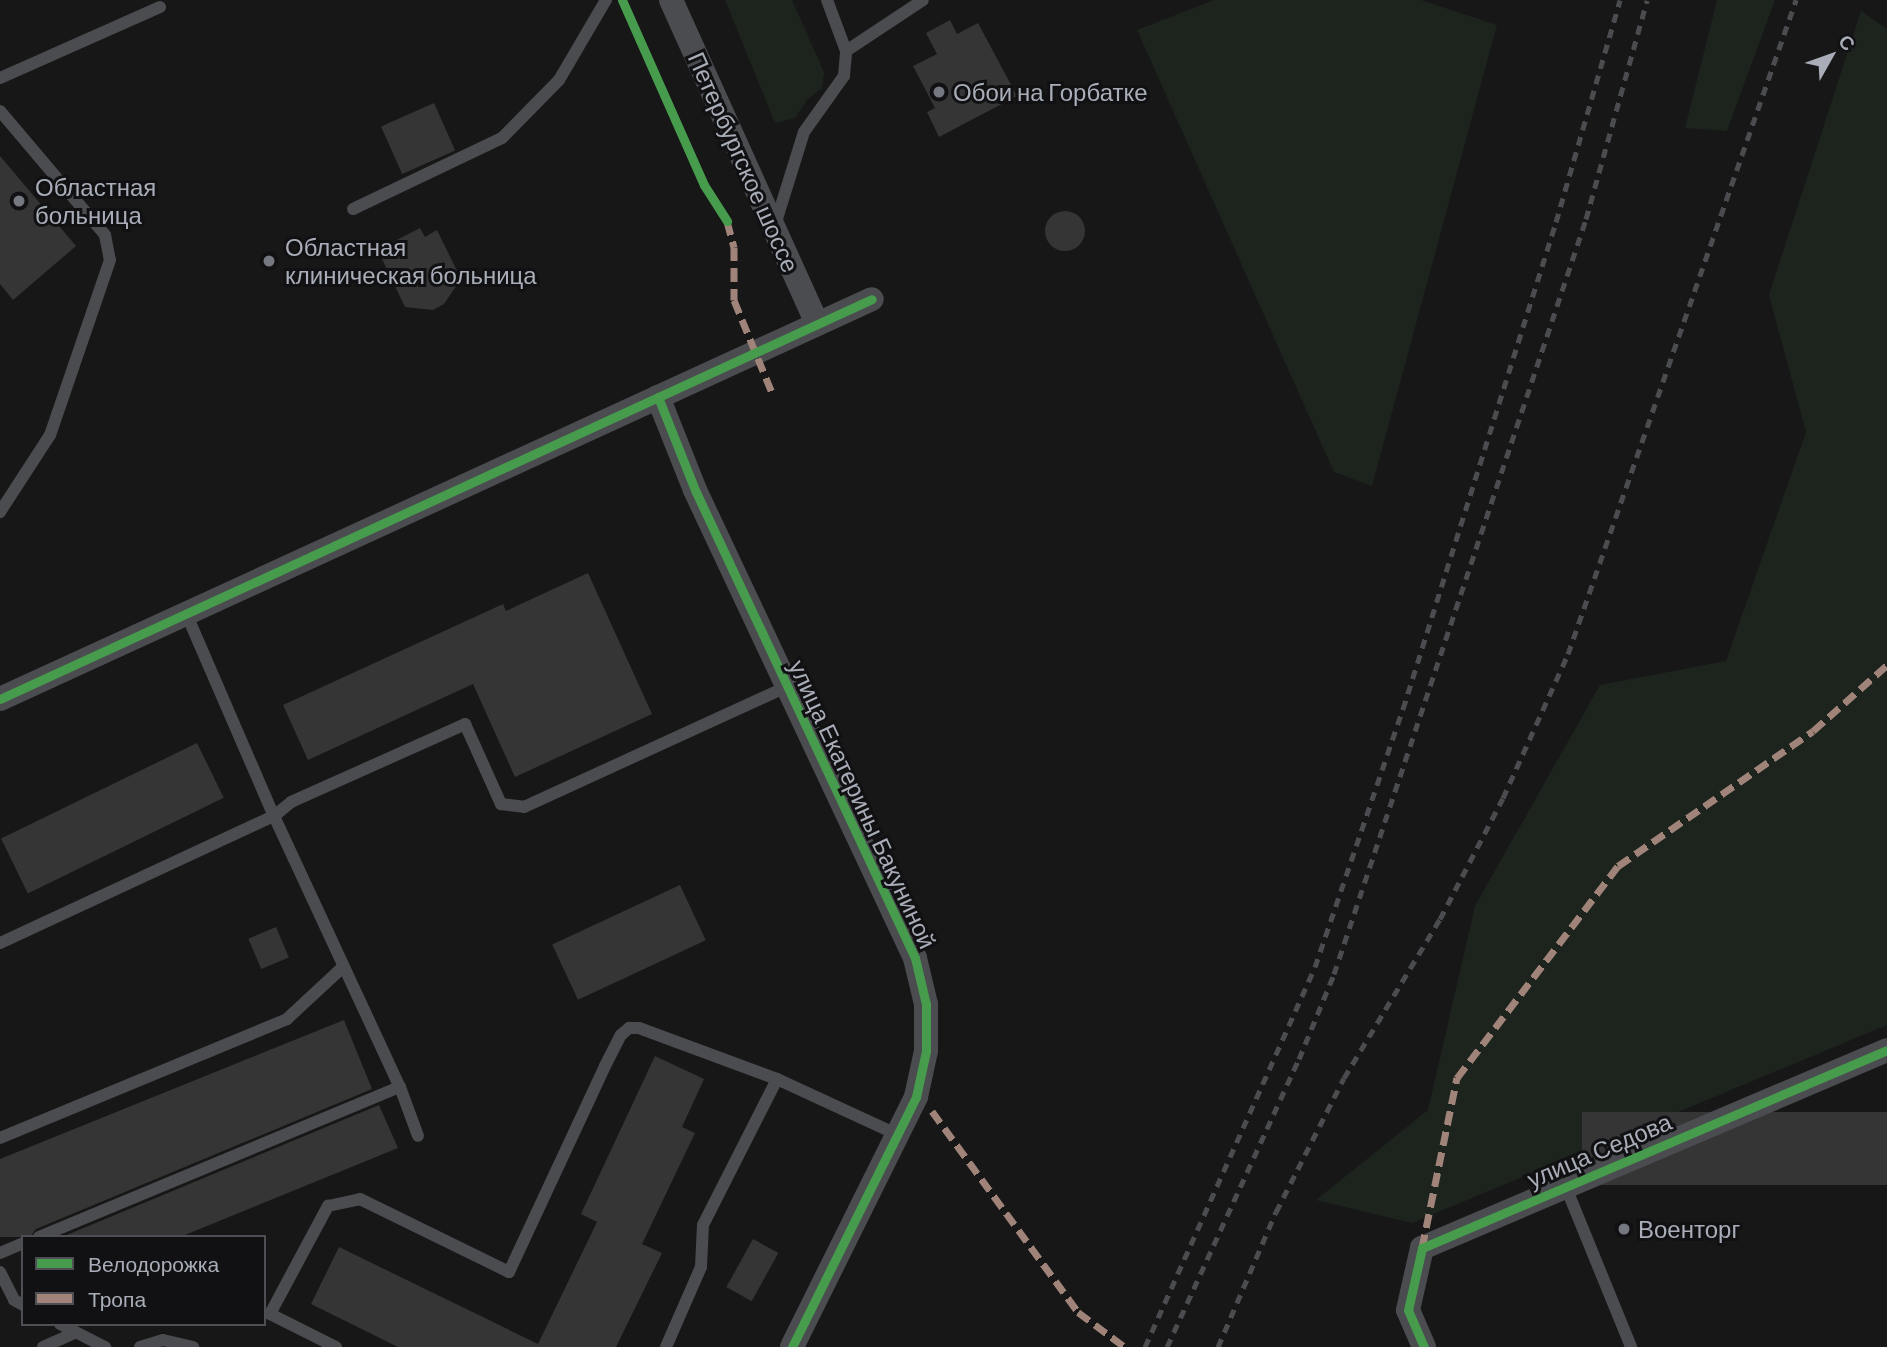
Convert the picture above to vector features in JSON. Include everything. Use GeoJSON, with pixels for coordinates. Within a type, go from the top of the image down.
{"type":"FeatureCollection","features":[{"type":"Feature","properties":{"kind":"street","name":"Петербургское шоссе"},"geometry":{"type":"LineString","coordinates":[[671,0],[817,324]]}},
{"type":"Feature","properties":{"kind":"street"},"geometry":{"type":"LineString","coordinates":[[0,699],[872,299]]}},
{"type":"Feature","properties":{"kind":"street","name":"улица Екатерины Бакуниной"},"geometry":{"type":"LineString","coordinates":[[658,397],[695,490],[915,958],[923,988],[927,1020],[924,1067],[916,1097],[792,1347]]}},
{"type":"Feature","properties":{"kind":"street","name":"улица Седова"},"geometry":{"type":"LineString","coordinates":[[1424,1347],[1408,1310],[1422,1248],[1887,1050]]}},
{"type":"Feature","properties":{"kind":"lane"},"geometry":{"type":"LineString","coordinates":[[353,209],[502,138],[564,73],[606,0]]}},
{"type":"Feature","properties":{"kind":"lane"},"geometry":{"type":"LineString","coordinates":[[774,228],[804,132],[844,76],[846,51],[827,0]]}},
{"type":"Feature","properties":{"kind":"lane"},"geometry":{"type":"LineString","coordinates":[[846,51],[923,0]]}},
{"type":"Feature","properties":{"kind":"lane"},"geometry":{"type":"LineString","coordinates":[[0,78],[160,7]]}},
{"type":"Feature","properties":{"kind":"lane"},"geometry":{"type":"LineString","coordinates":[[0,111],[104,235],[110,260],[50,435],[0,512]]}},
{"type":"Feature","properties":{"kind":"lane"},"geometry":{"type":"LineString","coordinates":[[186,613],[274,816],[400,1087],[418,1136]]}},
{"type":"Feature","properties":{"kind":"lane"},"geometry":{"type":"LineString","coordinates":[[0,943],[274,816],[291,802],[465,724],[501,804],[524,807],[788,686]]}},
{"type":"Feature","properties":{"kind":"lane"},"geometry":{"type":"LineString","coordinates":[[0,1138],[287,1019],[343,967]]}},
{"type":"Feature","properties":{"kind":"lane"},"geometry":{"type":"LineString","coordinates":[[336,1347],[270,1314],[328,1206],[360,1199],[509,1272],[605,1066],[621,1035],[629,1028],[639,1028],[777,1079],[898,1135]]}},
{"type":"Feature","properties":{"kind":"lane"},"geometry":{"type":"LineString","coordinates":[[666,1347],[701,1267],[703,1225],[777,1079]]}},
{"type":"Feature","properties":{"kind":"lane"},"geometry":{"type":"LineString","coordinates":[[44,1235],[400,1087]]}},
{"type":"Feature","properties":{"kind":"lane"},"geometry":{"type":"LineString","coordinates":[[1565,1185],[1631,1347]]}},
{"type":"Feature","properties":{"kind":"lane"},"geometry":{"type":"LineString","coordinates":[[0,1253],[21,1244]]}},
{"type":"Feature","properties":{"kind":"lane"},"geometry":{"type":"LineString","coordinates":[[0,1272],[14,1300],[21,1304]]}},
{"type":"Feature","properties":{"kind":"lane"},"geometry":{"type":"LineString","coordinates":[[64,1326],[105,1347]]}},
{"type":"Feature","properties":{"kind":"lane"},"geometry":{"type":"LineString","coordinates":[[43,1347],[76,1332]]}},
{"type":"Feature","properties":{"kind":"lane"},"geometry":{"type":"LineString","coordinates":[[140,1347],[163,1339],[193,1347]]}},
{"type":"Feature","properties":{"kind":"shaded area"},"geometry":{"type":"Polygon","coordinates":[[[725,0],[792,0],[824,72],[822,88],[807,100],[795,118],[775,123],[725,0]]]}},
{"type":"Feature","properties":{"kind":"shaded area"},"geometry":{"type":"Polygon","coordinates":[[[1214,0],[1421,0],[1497,25],[1372,486],[1334,472],[1137,30],[1214,0]]]}},
{"type":"Feature","properties":{"kind":"shaded area"},"geometry":{"type":"Polygon","coordinates":[[[1717,0],[1775,0],[1727,131],[1685,128],[1717,0]]]}},
{"type":"Feature","properties":{"kind":"shaded area"},"geometry":{"type":"Polygon","coordinates":[[[1861,11],[1887,29],[1887,1025],[1412,1223],[1316,1200],[1428,1110],[1475,906],[1600,685],[1726,661],[1806,432],[1769,295],[1861,11]]]}},
{"type":"Feature","properties":{"kind":"building"},"geometry":{"type":"Polygon","coordinates":[[[950,20],[957,34],[978,23],[1017,96],[939,137],[927,112],[935,108],[913,66],[937,54],[926,33],[950,20]]]}},
{"type":"Feature","properties":{"kind":"building"},"geometry":{"type":"Polygon","coordinates":[[[434,103],[455,151],[402,174],[381,127],[434,103]]]}},
{"type":"Feature","properties":{"kind":"building","name":"Областная больница"},"geometry":{"type":"Polygon","coordinates":[[[0,156],[76,246],[13,300],[0,284],[0,156]]]}},
{"type":"Feature","properties":{"kind":"building"},"geometry":{"type":"Polygon","coordinates":[[[1065,211],[1073,212],[1079,217],[1084,223],[1084,239],[1079,245],[1073,250],[1065,251],[1057,250],[1051,245],[1046,239],[1045,231],[1046,223],[1051,217],[1057,212],[1065,211]]]}},
{"type":"Feature","properties":{"kind":"building"},"geometry":{"type":"Polygon","coordinates":[[[420,228],[425,237],[437,230],[461,279],[444,304],[433,310],[405,307],[381,257],[393,252],[389,244],[420,228]]]}},
{"type":"Feature","properties":{"kind":"building"},"geometry":{"type":"Polygon","coordinates":[[[588,573],[652,714],[515,777],[473,684],[308,760],[283,705],[503,604],[506,611],[588,573]]]}},
{"type":"Feature","properties":{"kind":"building"},"geometry":{"type":"Polygon","coordinates":[[[197,743],[224,798],[28,893],[1,839],[197,743]]]}},
{"type":"Feature","properties":{"kind":"building"},"geometry":{"type":"Polygon","coordinates":[[[680,885],[706,940],[578,1000],[552,945],[680,885]]]}},
{"type":"Feature","properties":{"kind":"building"},"geometry":{"type":"Polygon","coordinates":[[[276,927],[289,957],[261,969],[248,939],[276,927]]]}},
{"type":"Feature","properties":{"kind":"building"},"geometry":{"type":"Polygon","coordinates":[[[344,1020],[372,1089],[36,1229],[32,1235],[21,1237],[0,1237],[0,1159],[344,1020]]]}},
{"type":"Feature","properties":{"kind":"building"},"geometry":{"type":"Polygon","coordinates":[[[655,1056],[704,1079],[682,1127],[695,1133],[642,1244],[662,1253],[616,1347],[398,1347],[311,1304],[339,1247],[538,1344],[597,1222],[581,1214],[655,1056]]]}},
{"type":"Feature","properties":{"kind":"building"},"geometry":{"type":"Polygon","coordinates":[[[379,1105],[398,1148],[185,1235],[67,1235],[379,1105]]]}},
{"type":"Feature","properties":{"kind":"building"},"geometry":{"type":"Polygon","coordinates":[[[1582,1112],[1887,1112],[1887,1185],[1582,1185],[1582,1112]]]}},
{"type":"Feature","properties":{"kind":"building"},"geometry":{"type":"Polygon","coordinates":[[[753,1239],[778,1253],[752,1301],[726,1287],[753,1239]]]}},
{"type":"Feature","properties":{"kind":"railway"},"geometry":{"type":"LineString","coordinates":[[1145,1347],[1315,967],[1403,709],[1556,222],[1620,0]]}},
{"type":"Feature","properties":{"kind":"railway"},"geometry":{"type":"LineString","coordinates":[[1167,1347],[1299,1059],[1334,974],[1586,219],[1647,0]]}},
{"type":"Feature","properties":{"kind":"railway"},"geometry":{"type":"LineString","coordinates":[[1218,1347],[1276,1212],[1344,1078],[1440,919],[1503,798],[1568,654],[1796,0]]}},
{"type":"Feature","properties":{"kind":"marked path"},"geometry":{"type":"LineString","coordinates":[[727,221],[734,247],[734,300],[773,395]]}},
{"type":"Feature","properties":{"kind":"marked path"},"geometry":{"type":"LineString","coordinates":[[1422,1248],[1457,1078],[1618,866],[1813,731],[1887,665]]}},
{"type":"Feature","properties":{"kind":"marked path"},"geometry":{"type":"LineString","coordinates":[[932,1111],[1078,1312],[1125,1347]]}},
{"type":"Feature","properties":{"kind":"cycle path"},"geometry":{"type":"LineString","coordinates":[[622,0],[704,185],[727,221]]}},
{"type":"Feature","properties":{"kind":"cycle path"},"geometry":{"type":"LineString","coordinates":[[0,699],[872,299]]}},
{"type":"Feature","properties":{"kind":"cycle path"},"geometry":{"type":"LineString","coordinates":[[658,397],[695,490],[915,958],[926,1004],[926,1051],[916,1097],[792,1347]]}},
{"type":"Feature","properties":{"kind":"cycle path"},"geometry":{"type":"LineString","coordinates":[[1424,1347],[1408,1310],[1422,1248],[1887,1050]]}},
{"type":"Feature","properties":{"kind":"place","name":"Обои на Горбатке"},"geometry":{"type":"Point","coordinates":[939,92]}},
{"type":"Feature","properties":{"kind":"place","name":"Областная больница"},"geometry":{"type":"Point","coordinates":[19,201]}},
{"type":"Feature","properties":{"kind":"place","name":"Областная клиническая больница"},"geometry":{"type":"Point","coordinates":[269,261]}},
{"type":"Feature","properties":{"kind":"place","name":"Военторг"},"geometry":{"type":"Point","coordinates":[1624,1229]}}]}
